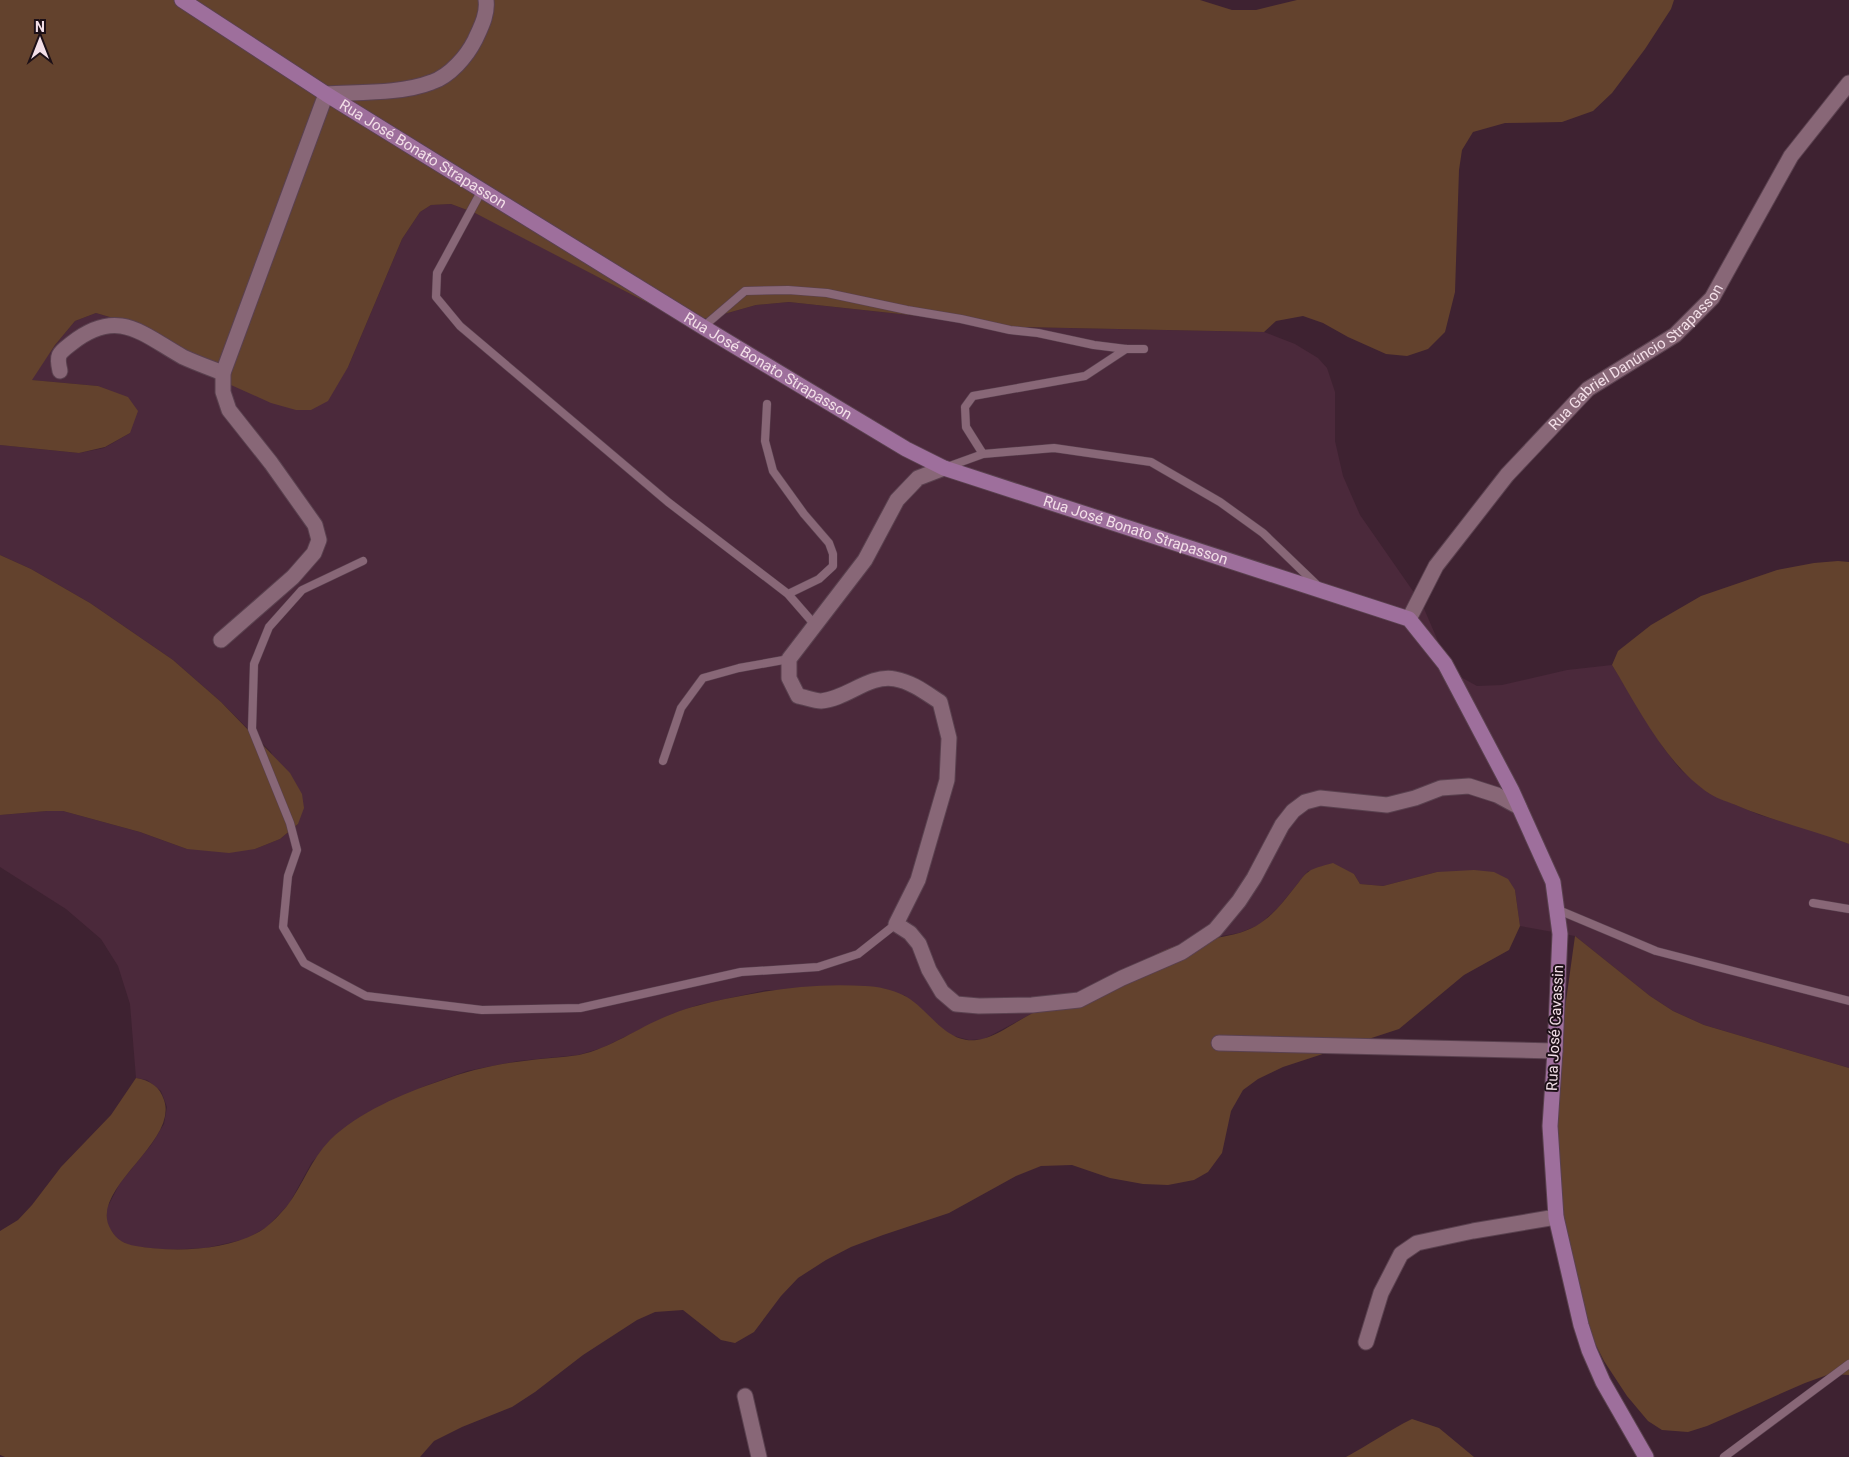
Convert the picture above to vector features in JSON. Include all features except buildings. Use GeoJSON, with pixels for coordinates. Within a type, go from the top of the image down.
{"type":"FeatureCollection","features":[{"type":"Feature","properties":{"kind":"street","name":"Rua José Bonato Strapasson"},"geometry":{"type":"LineString","coordinates":[[182,0],[326,94],[703,327],[906,448],[944,468],[1409,619]]}},
{"type":"Feature","properties":{"kind":"street"},"geometry":{"type":"LineString","coordinates":[[221,640],[292,577],[314,553],[319,540],[316,525],[272,463],[229,410],[223,392],[223,373],[326,94],[407,88],[434,82],[453,69],[473,44],[484,23],[486,0]]}},
{"type":"Feature","properties":{"kind":"street","name":"Rua Gabriel Danúncio Strapasson"},"geometry":{"type":"LineString","coordinates":[[1409,619],[1436,566],[1506,475],[1588,389],[1675,335],[1712,298],[1791,156],[1849,83]]}},
{"type":"Feature","properties":{"kind":"street"},"geometry":{"type":"LineString","coordinates":[[60,371],[58,361],[60,352],[92,331],[110,324],[129,327],[152,336],[184,357],[223,373]]}},
{"type":"Feature","properties":{"kind":"street"},"geometry":{"type":"LineString","coordinates":[[944,468],[918,478],[897,500],[865,560],[790,659],[790,678],[798,696],[821,701],[848,693],[873,681],[894,678],[915,686],[940,702],[949,738],[947,780],[918,880],[896,924],[910,933],[919,944],[928,970],[942,992],[956,1004],[979,1006],[1032,1005],[1079,1000],[1122,978],[1182,952],[1214,930],[1239,901],[1254,878],[1282,825],[1293,811],[1305,802],[1320,798],[1386,805],[1415,798],[1441,788],[1469,786],[1497,795],[1519,807]]}},
{"type":"Feature","properties":{"kind":"street","name":"Rua José Cavassin"},"geometry":{"type":"LineString","coordinates":[[1409,619],[1445,664],[1519,807],[1552,882],[1560,934],[1550,1126],[1556,1217],[1581,1324],[1589,1350],[1603,1382],[1646,1457]]}},
{"type":"Feature","properties":{"kind":"street"},"geometry":{"type":"LineString","coordinates":[[1219,1043],[1555,1051]]}},
{"type":"Feature","properties":{"kind":"street"},"geometry":{"type":"LineString","coordinates":[[1366,1342],[1381,1293],[1401,1254],[1417,1243],[1556,1217]]}},
{"type":"Feature","properties":{"kind":"street"},"geometry":{"type":"LineString","coordinates":[[745,1396],[759,1457]]}},
{"type":"Feature","properties":{"kind":"lane"},"geometry":{"type":"LineString","coordinates":[[482,190],[437,273],[436,297],[460,326],[653,490],[788,594],[815,625]]}},
{"type":"Feature","properties":{"kind":"lane"},"geometry":{"type":"LineString","coordinates":[[703,327],[745,291],[788,290],[827,293],[1010,330],[1038,333],[1126,349],[1144,349]]}},
{"type":"Feature","properties":{"kind":"lane"},"geometry":{"type":"LineString","coordinates":[[983,454],[966,427],[965,406],[973,396],[1085,376],[1126,349]]}},
{"type":"Feature","properties":{"kind":"lane"},"geometry":{"type":"LineString","coordinates":[[767,404],[764,441],[773,471],[804,514],[829,543],[833,554],[833,566],[819,579],[788,594]]}},
{"type":"Feature","properties":{"kind":"lane"},"geometry":{"type":"LineString","coordinates":[[944,468],[983,454],[1054,448],[1151,462],[1220,502],[1263,533],[1323,591]]}},
{"type":"Feature","properties":{"kind":"lane"},"geometry":{"type":"LineString","coordinates":[[363,561],[302,590],[269,627],[254,664],[252,729],[290,823],[297,850],[288,876],[283,927],[304,963],[366,996],[482,1010],[580,1008],[741,972],[818,967],[858,954],[896,924]]}},
{"type":"Feature","properties":{"kind":"lane"},"geometry":{"type":"LineString","coordinates":[[663,761],[681,708],[703,678],[739,668],[790,659]]}},
{"type":"Feature","properties":{"kind":"lane"},"geometry":{"type":"LineString","coordinates":[[1813,903],[1849,909]]}},
{"type":"Feature","properties":{"kind":"lane"},"geometry":{"type":"LineString","coordinates":[[1556,909],[1656,951],[1849,1001]]}},
{"type":"Feature","properties":{"kind":"lane"},"geometry":{"type":"LineString","coordinates":[[1724,1457],[1849,1364]]}},
{"type":"Feature","properties":{"kind":"shaded area"},"geometry":{"type":"Polygon","coordinates":[[[0,0],[1200,0],[1232,10],[1256,10],[1297,0],[1674,0],[1671,9],[1645,49],[1612,93],[1593,111],[1562,122],[1505,123],[1473,132],[1462,150],[1459,170],[1455,292],[1445,332],[1428,349],[1407,356],[1386,354],[1348,337],[1323,323],[1303,316],[1276,321],[1264,332],[1020,327],[789,302],[756,305],[710,318],[688,318],[644,301],[475,213],[451,204],[431,205],[420,212],[402,239],[348,367],[328,401],[311,410],[296,410],[271,403],[202,372],[113,318],[96,313],[75,321],[55,345],[32,380],[98,386],[128,397],[138,411],[130,433],[105,447],[79,453],[0,445],[0,0]]]}},
{"type":"Feature","properties":{"kind":"shaded area"},"geometry":{"type":"Polygon","coordinates":[[[451,204],[500,225],[644,301],[688,318],[710,318],[756,305],[789,302],[1020,327],[1264,332],[1295,344],[1318,358],[1327,368],[1335,392],[1335,441],[1343,476],[1360,515],[1422,604],[1444,655],[1457,675],[1477,686],[1502,685],[1567,670],[1612,665],[1663,747],[1680,769],[1710,794],[1760,815],[1821,833],[1849,844],[1849,1068],[1704,1025],[1673,1011],[1650,996],[1575,936],[1520,926],[1515,890],[1437,872],[1383,886],[1360,884],[1354,874],[1308,871],[1278,908],[1259,925],[1239,933],[1191,941],[1031,1014],[984,1039],[969,1040],[950,1035],[904,995],[766,990],[698,1005],[672,1014],[602,1048],[578,1055],[518,1061],[467,1071],[425,1086],[374,1110],[350,1124],[312,1162],[289,1204],[267,1227],[246,1239],[206,1248],[164,1250],[131,1246],[118,1240],[107,1225],[106,1210],[120,1183],[151,1145],[164,1124],[167,1107],[161,1091],[147,1080],[136,1078],[130,1004],[118,966],[101,939],[66,909],[0,867],[0,815],[63,811],[140,832],[187,849],[255,849],[280,839],[298,824],[271,752],[221,702],[173,660],[90,603],[31,569],[0,555],[0,445],[79,453],[104,448],[130,433],[98,386],[31,380],[55,345],[75,321],[96,313],[348,367],[402,239],[420,212],[431,205],[451,204]]]}},
{"type":"Feature","properties":{"kind":"shaded area"},"geometry":{"type":"Polygon","coordinates":[[[0,555],[31,569],[90,603],[173,660],[221,702],[290,773],[302,794],[304,808],[298,824],[280,839],[255,849],[229,853],[187,849],[140,832],[63,811],[0,815],[0,555]]]}},
{"type":"Feature","properties":{"kind":"shaded area"},"geometry":{"type":"Polygon","coordinates":[[[1849,562],[1849,844],[1720,799],[1694,782],[1667,752],[1643,718],[1612,665],[1618,651],[1651,625],[1701,596],[1777,570],[1814,563],[1849,562]]]}},
{"type":"Feature","properties":{"kind":"shaded area"},"geometry":{"type":"Polygon","coordinates":[[[1333,863],[1354,874],[1360,884],[1383,886],[1437,872],[1474,870],[1494,872],[1508,879],[1515,890],[1520,926],[1509,950],[1464,975],[1399,1029],[1283,1067],[1258,1079],[1243,1090],[1231,1111],[1222,1153],[1208,1172],[1194,1180],[1168,1185],[1143,1184],[1110,1178],[1072,1165],[1041,1166],[1016,1176],[949,1213],[851,1247],[826,1260],[798,1278],[781,1296],[754,1332],[735,1343],[721,1340],[683,1310],[655,1312],[637,1320],[583,1355],[512,1407],[462,1427],[434,1441],[420,1457],[5,1457],[0,1455],[0,1231],[18,1220],[32,1205],[61,1167],[111,1115],[136,1078],[150,1082],[160,1091],[164,1100],[165,1116],[159,1133],[111,1199],[107,1215],[111,1230],[124,1243],[151,1248],[185,1249],[220,1246],[252,1236],[274,1220],[293,1198],[323,1147],[341,1130],[382,1105],[450,1077],[502,1064],[591,1052],[660,1019],[691,1007],[760,992],[812,986],[870,986],[890,990],[913,1001],[939,1025],[958,1038],[969,1040],[982,1039],[1001,1031],[1031,1014],[1117,976],[1165,950],[1188,943],[1246,931],[1256,926],[1287,898],[1309,872],[1333,863]]]}},
{"type":"Feature","properties":{"kind":"shaded area"},"geometry":{"type":"Polygon","coordinates":[[[1575,936],[1650,996],[1673,1011],[1704,1025],[1849,1068],[1849,1375],[1830,1374],[1707,1426],[1688,1432],[1662,1430],[1648,1421],[1627,1396],[1604,1361],[1589,1331],[1570,1273],[1552,1154],[1557,1066],[1575,936]]]}},
{"type":"Feature","properties":{"kind":"shaded area"},"geometry":{"type":"Polygon","coordinates":[[[1412,1419],[1439,1428],[1474,1457],[1346,1457],[1395,1428],[1412,1419]]]}}]}
